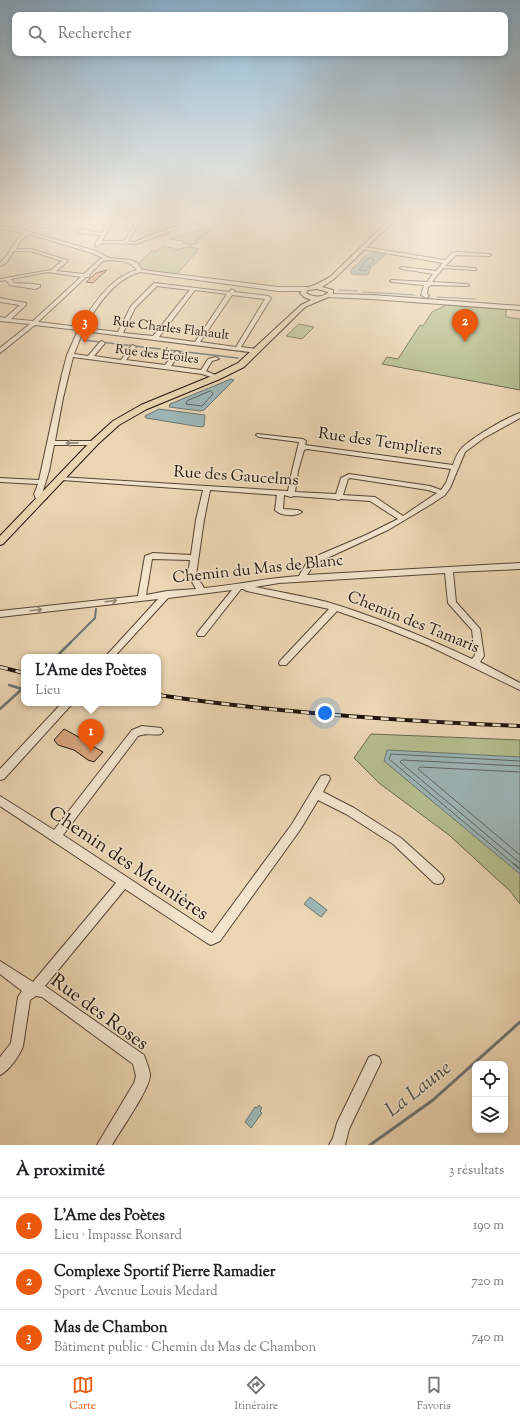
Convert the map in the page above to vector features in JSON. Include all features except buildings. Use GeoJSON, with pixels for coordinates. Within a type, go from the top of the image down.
{"type":"FeatureCollection","features":[{"type":"Feature","properties":{"kind":"main road"},"geometry":{"type":"LineString","coordinates":[[305,293],[318,287],[336,274]]}},
{"type":"Feature","properties":{"kind":"main road"},"geometry":{"type":"LineString","coordinates":[[330,293],[332,278]]}},
{"type":"Feature","properties":{"kind":"main road"},"geometry":{"type":"LineString","coordinates":[[318,287],[330,293]]}},
{"type":"Feature","properties":{"kind":"main road"},"geometry":{"type":"LineString","coordinates":[[305,293],[318,299]]}},
{"type":"Feature","properties":{"kind":"main road"},"geometry":{"type":"LineString","coordinates":[[303,306],[306,299],[305,293]]}},
{"type":"Feature","properties":{"kind":"main road"},"geometry":{"type":"LineString","coordinates":[[0,542],[94,443],[107,430],[124,417],[167,397],[217,377],[241,365],[303,306],[330,293]]}},
{"type":"Feature","properties":{"kind":"street"},"geometry":{"type":"LineString","coordinates":[[0,280],[28,274]]}},
{"type":"Feature","properties":{"kind":"street"},"geometry":{"type":"LineString","coordinates":[[76,274],[87,276]]}},
{"type":"Feature","properties":{"kind":"street"},"geometry":{"type":"LineString","coordinates":[[43,498],[39,497],[38,494],[46,468],[63,381],[70,355],[81,329],[97,302],[124,276],[128,274]]}},
{"type":"Feature","properties":{"kind":"street"},"geometry":{"type":"LineString","coordinates":[[162,274],[305,293]]}},
{"type":"Feature","properties":{"kind":"street"},"geometry":{"type":"LineString","coordinates":[[425,298],[430,286],[429,284],[436,274]]}},
{"type":"Feature","properties":{"kind":"street"},"geometry":{"type":"LineString","coordinates":[[0,351],[87,276]]}},
{"type":"Feature","properties":{"kind":"street"},"geometry":{"type":"LineString","coordinates":[[8,278],[12,284],[24,286]]}},
{"type":"Feature","properties":{"kind":"street"},"geometry":{"type":"LineString","coordinates":[[392,281],[467,285]]}},
{"type":"Feature","properties":{"kind":"street"},"geometry":{"type":"LineString","coordinates":[[197,343],[237,284]]}},
{"type":"Feature","properties":{"kind":"street"},"geometry":{"type":"LineString","coordinates":[[119,334],[122,331],[133,307],[154,285],[268,298],[238,348]]}},
{"type":"Feature","properties":{"kind":"street"},"geometry":{"type":"LineString","coordinates":[[155,338],[193,289]]}},
{"type":"Feature","properties":{"kind":"street"},"geometry":{"type":"LineString","coordinates":[[330,293],[344,295],[425,298],[520,307]]}},
{"type":"Feature","properties":{"kind":"street"},"geometry":{"type":"LineString","coordinates":[[330,293],[520,307]]}},
{"type":"Feature","properties":{"kind":"street"},"geometry":{"type":"LineString","coordinates":[[0,300],[24,304],[3,319]]}},
{"type":"Feature","properties":{"kind":"street","name":"Rue Charles Flahault"},"geometry":{"type":"LineString","coordinates":[[3,319],[33,324],[257,351]]}},
{"type":"Feature","properties":{"kind":"street"},"geometry":{"type":"LineString","coordinates":[[0,342],[9,344]]}},
{"type":"Feature","properties":{"kind":"street"},"geometry":{"type":"LineString","coordinates":[[89,358],[102,343]]}},
{"type":"Feature","properties":{"kind":"street"},"geometry":{"type":"LineString","coordinates":[[122,362],[133,347]]}},
{"type":"Feature","properties":{"kind":"street"},"geometry":{"type":"LineString","coordinates":[[167,368],[177,353]]}},
{"type":"Feature","properties":{"kind":"street","name":"Rue des Étoiles"},"geometry":{"type":"LineString","coordinates":[[70,355],[203,372],[217,377]]}},
{"type":"Feature","properties":{"kind":"street"},"geometry":{"type":"LineString","coordinates":[[203,372],[210,360],[216,359]]}},
{"type":"Feature","properties":{"kind":"street"},"geometry":{"type":"LineString","coordinates":[[303,578],[303,575],[310,564],[403,519],[431,502],[442,493],[450,483],[462,452],[468,446],[520,415]]}},
{"type":"Feature","properties":{"kind":"street"},"geometry":{"type":"LineString","coordinates":[[259,435],[303,441],[294,471],[291,495]]}},
{"type":"Feature","properties":{"kind":"street"},"geometry":{"type":"LineString","coordinates":[[50,443],[94,443]]}},
{"type":"Feature","properties":{"kind":"street","name":"Rue des Templiers"},"geometry":{"type":"LineString","coordinates":[[302,448],[307,447],[455,467]]}},
{"type":"Feature","properties":{"kind":"street"},"geometry":{"type":"LineString","coordinates":[[338,498],[345,478],[349,476],[430,488],[442,493]]}},
{"type":"Feature","properties":{"kind":"street","name":"Rue des Gaucelms"},"geometry":{"type":"LineString","coordinates":[[62,478],[375,500],[403,519]]}},
{"type":"Feature","properties":{"kind":"street"},"geometry":{"type":"LineString","coordinates":[[0,480],[42,482]]}},
{"type":"Feature","properties":{"kind":"street"},"geometry":{"type":"LineString","coordinates":[[201,590],[192,575],[200,520],[207,489]]}},
{"type":"Feature","properties":{"kind":"street"},"geometry":{"type":"LineString","coordinates":[[281,494],[278,510],[282,512],[298,512]]}},
{"type":"Feature","properties":{"kind":"street"},"geometry":{"type":"LineString","coordinates":[[142,597],[148,558],[153,556],[194,558]]}},
{"type":"Feature","properties":{"kind":"street","name":"Chemin du Mas de Blanc"},"geometry":{"type":"LineString","coordinates":[[0,614],[242,586],[279,580],[520,566]]}},
{"type":"Feature","properties":{"kind":"street"},"geometry":{"type":"LineString","coordinates":[[449,570],[452,603],[476,629],[480,656],[474,662]]}},
{"type":"Feature","properties":{"kind":"street"},"geometry":{"type":"LineString","coordinates":[[201,634],[242,586]]}},
{"type":"Feature","properties":{"kind":"street","name":"Chemin des Tamaris"},"geometry":{"type":"LineString","coordinates":[[242,586],[335,608],[409,634],[474,662],[520,687]]}},
{"type":"Feature","properties":{"kind":"street"},"geometry":{"type":"LineString","coordinates":[[112,654],[166,594]]}},
{"type":"Feature","properties":{"kind":"street"},"geometry":{"type":"LineString","coordinates":[[283,663],[335,608]]}},
{"type":"Feature","properties":{"kind":"street"},"geometry":{"type":"LineString","coordinates":[[0,776],[65,706]]}},
{"type":"Feature","properties":{"kind":"street"},"geometry":{"type":"LineString","coordinates":[[56,836],[135,733],[142,730],[158,731]]}},
{"type":"Feature","properties":{"kind":"street","name":"Chemin des Meunières"},"geometry":{"type":"LineString","coordinates":[[0,800],[204,936],[211,939],[216,937],[296,827],[317,794],[325,778]]}},
{"type":"Feature","properties":{"kind":"street"},"geometry":{"type":"LineString","coordinates":[[317,794],[350,811],[397,841],[438,879]]}},
{"type":"Feature","properties":{"kind":"street"},"geometry":{"type":"LineString","coordinates":[[0,1068],[17,1046],[24,997],[35,989],[124,882]]}},
{"type":"Feature","properties":{"kind":"street","name":"Rue des Roses"},"geometry":{"type":"LineString","coordinates":[[0,967],[27,987],[45,992],[134,1057],[141,1064],[143,1076],[140,1086],[104,1145]]}},
{"type":"Feature","properties":{"kind":"street"},"geometry":{"type":"LineString","coordinates":[[336,1145],[342,1128],[374,1062]]}},
{"type":"Feature","properties":{"kind":"green space"},"geometry":{"type":"Polygon","coordinates":[[[164,274],[176,274],[175,276],[164,274]]]}},
{"type":"Feature","properties":{"kind":"green space"},"geometry":{"type":"Polygon","coordinates":[[[446,305],[506,309],[506,317],[520,319],[520,390],[382,364],[387,357],[398,359],[420,325],[423,326],[432,312],[446,305]]]}},
{"type":"Feature","properties":{"kind":"green space"},"geometry":{"type":"Polygon","coordinates":[[[299,324],[314,327],[302,339],[286,336],[299,324]]]}},
{"type":"Feature","properties":{"kind":"green space"},"geometry":{"type":"Polygon","coordinates":[[[371,734],[520,740],[520,904],[510,891],[449,835],[379,783],[354,758],[371,734]]]}},
{"type":"Feature","properties":{"kind":"water"},"geometry":{"type":"Polygon","coordinates":[[[231,379],[234,380],[204,410],[200,411],[169,407],[170,404],[231,379]]]}},
{"type":"Feature","properties":{"kind":"water"},"geometry":{"type":"Polygon","coordinates":[[[159,409],[205,415],[204,426],[201,427],[146,418],[145,416],[159,409]]]}},
{"type":"Feature","properties":{"kind":"water"},"geometry":{"type":"Polygon","coordinates":[[[387,750],[520,757],[520,874],[384,761],[387,750]]]}},
{"type":"Feature","properties":{"kind":"water"},"geometry":{"type":"Polygon","coordinates":[[[310,897],[327,910],[321,917],[304,904],[310,897]]]}},
{"type":"Feature","properties":{"kind":"water"},"geometry":{"type":"Polygon","coordinates":[[[259,1105],[262,1108],[260,1111],[262,1113],[251,1128],[245,1122],[255,1107],[257,1108],[259,1105]]]}},
{"type":"Feature","properties":{"kind":"waterway"},"geometry":{"type":"LineString","coordinates":[[338,290],[358,291]]}},
{"type":"Feature","properties":{"kind":"waterway"},"geometry":{"type":"LineString","coordinates":[[363,292],[415,295]]}},
{"type":"Feature","properties":{"kind":"waterway"},"geometry":{"type":"LineString","coordinates":[[437,297],[476,299]]}},
{"type":"Feature","properties":{"kind":"waterway"},"geometry":{"type":"LineString","coordinates":[[282,330],[290,323]]}},
{"type":"Feature","properties":{"kind":"waterway"},"geometry":{"type":"LineString","coordinates":[[248,363],[283,329]]}},
{"type":"Feature","properties":{"kind":"waterway"},"geometry":{"type":"LineString","coordinates":[[83,340],[238,358]]}},
{"type":"Feature","properties":{"kind":"waterway"},"geometry":{"type":"LineString","coordinates":[[141,412],[166,401]]}},
{"type":"Feature","properties":{"kind":"waterway"},"geometry":{"type":"LineString","coordinates":[[59,654],[95,618],[96,609]]}},
{"type":"Feature","properties":{"kind":"waterway"},"geometry":{"type":"LineString","coordinates":[[9,685],[21,689]]}},
{"type":"Feature","properties":{"kind":"waterway"},"geometry":{"type":"LineString","coordinates":[[0,709],[21,690]]}},
{"type":"Feature","properties":{"kind":"waterway","name":"La Laune"},"geometry":{"type":"LineString","coordinates":[[370,1145],[433,1100],[520,1022]]}},
{"type":"Feature","properties":{"kind":"railway"},"geometry":{"type":"LineString","coordinates":[[0,667],[21,672]]}},
{"type":"Feature","properties":{"kind":"railway"},"geometry":{"type":"LineString","coordinates":[[161,695],[248,707],[339,715],[429,722],[520,726]]}},
{"type":"Feature","properties":{"kind":"place","name":"Complexe Sportif Pierre Ramadier"},"geometry":{"type":"Point","coordinates":[465,342]}},
{"type":"Feature","properties":{"kind":"place","name":"Mas de Chambon"},"geometry":{"type":"Point","coordinates":[85,343]}},
{"type":"Feature","properties":{"kind":"place","name":"L’Ame des Poètes"},"geometry":{"type":"Point","coordinates":[91,752]}}]}
